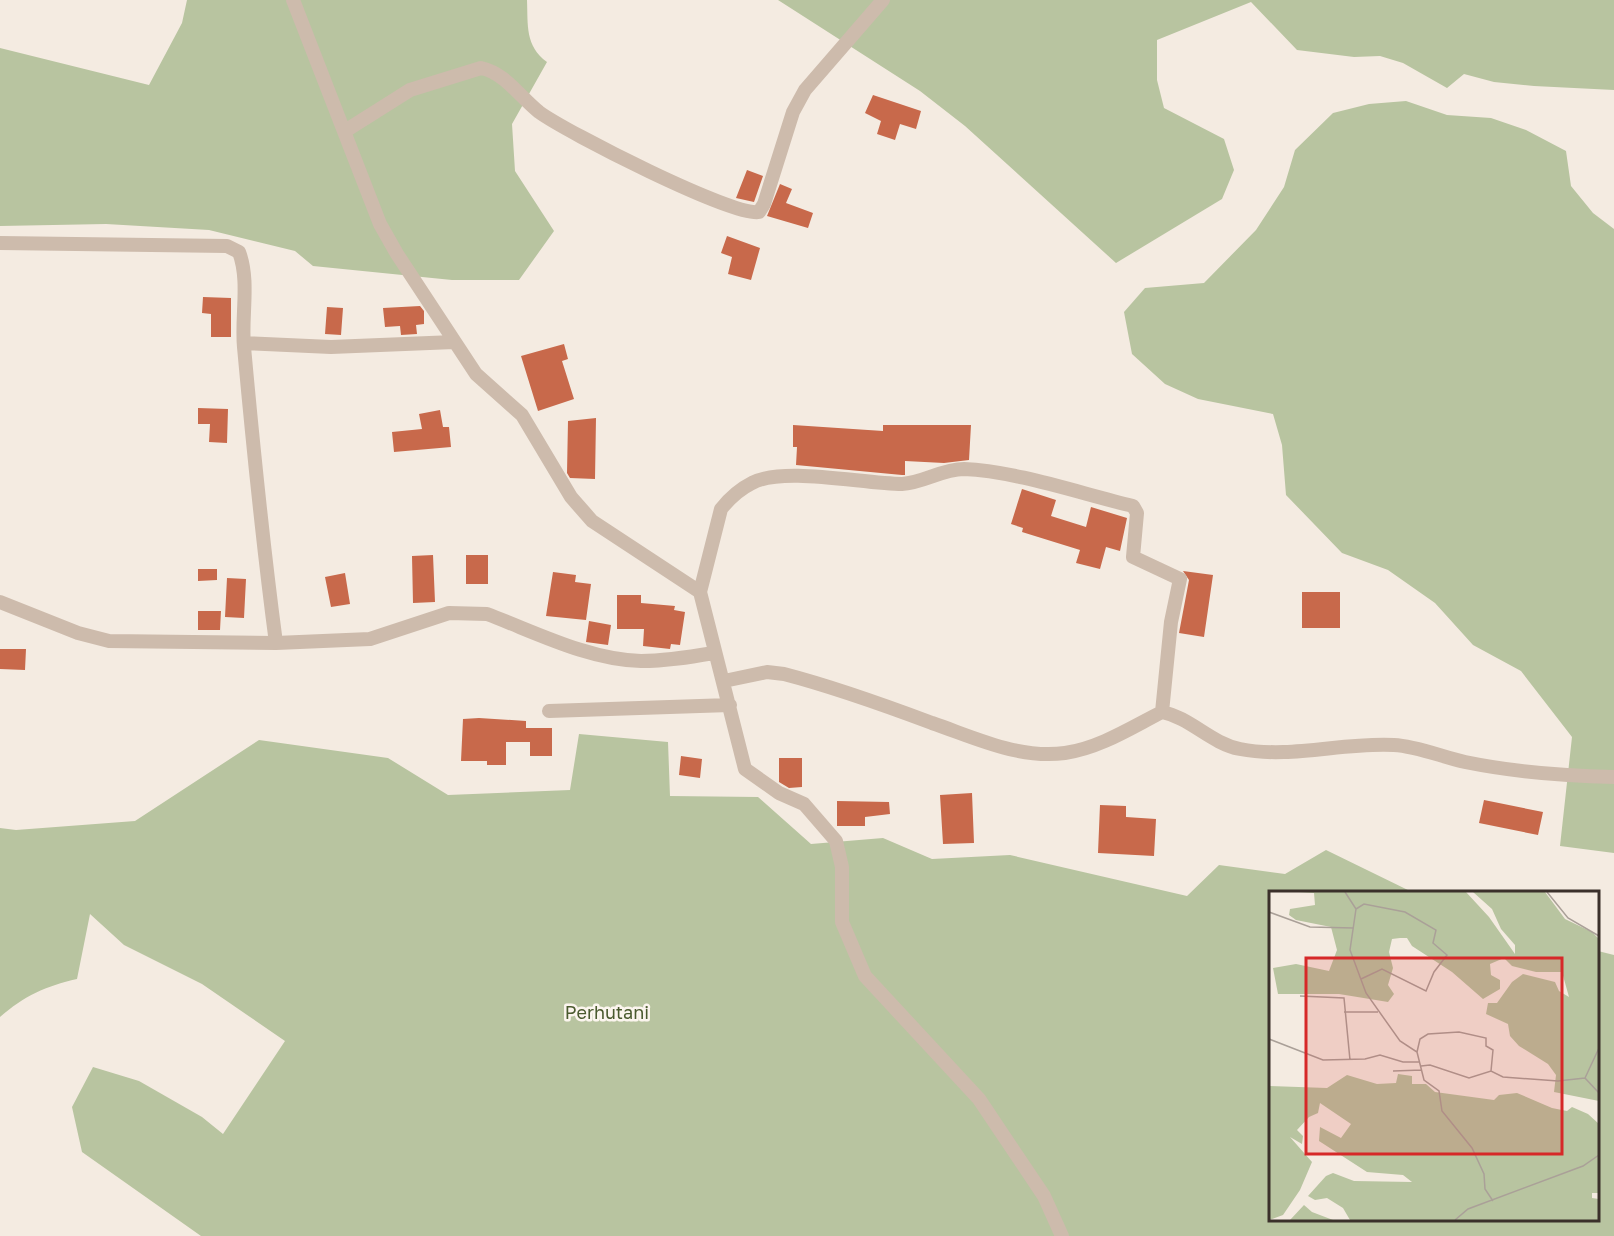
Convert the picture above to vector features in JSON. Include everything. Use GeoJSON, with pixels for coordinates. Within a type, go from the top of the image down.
{"type":"FeatureCollection","features":[{"type":"Feature","properties":{"kind":"street"},"geometry":{"type":"LineString","coordinates":[[292,0],[380,224],[476,375],[522,415],[571,496],[592,521],[700,592]]}},
{"type":"Feature","properties":{"kind":"street"},"geometry":{"type":"LineString","coordinates":[[345,131],[410,90],[481,68],[490,70],[506,81],[541,113],[608,151],[702,196],[745,212],[759,212],[764,204],[793,112],[805,90],[883,0]]}},
{"type":"Feature","properties":{"kind":"street"},"geometry":{"type":"LineString","coordinates":[[0,243],[234,247],[242,259],[244,343],[259,508],[276,643]]}},
{"type":"Feature","properties":{"kind":"street"},"geometry":{"type":"LineString","coordinates":[[244,343],[342,347],[454,342]]}},
{"type":"Feature","properties":{"kind":"street"},"geometry":{"type":"LineString","coordinates":[[1062,1236],[1038,1186],[979,1099],[861,970],[842,922],[842,867],[836,841],[804,804],[779,793],[745,769],[740,758],[730,705],[714,653],[700,592],[721,509],[730,498],[752,482],[767,478],[787,476],[903,484],[951,470],[1017,478],[1133,506],[1137,513],[1133,557],[1180,579],[1171,622],[1162,712]]}},
{"type":"Feature","properties":{"kind":"street"},"geometry":{"type":"LineString","coordinates":[[0,602],[78,633],[109,641],[276,643],[370,639],[449,613],[466,612],[487,614],[611,658],[640,661],[682,659],[714,653]]}},
{"type":"Feature","properties":{"kind":"street"},"geometry":{"type":"LineString","coordinates":[[724,681],[767,672],[784,674],[878,704],[997,747],[1030,753],[1066,753],[1101,743],[1162,712],[1181,718],[1218,742],[1240,749],[1301,750],[1396,745],[1465,762],[1518,771],[1614,777]]}},
{"type":"Feature","properties":{"kind":"street"},"geometry":{"type":"LineString","coordinates":[[549,711],[730,705]]}},
{"type":"Feature","properties":{"kind":"green space"},"geometry":{"type":"Polygon","coordinates":[[[187,0],[527,0],[531,42],[547,62],[512,124],[515,171],[554,231],[519,280],[452,280],[313,266],[295,251],[209,230],[106,224],[0,226],[0,48],[149,85],[182,23],[187,0]]]}},
{"type":"Feature","properties":{"kind":"green space"},"geometry":{"type":"Polygon","coordinates":[[[778,0],[1614,0],[1614,90],[1494,82],[1464,74],[1447,88],[1403,63],[1380,56],[1354,57],[1297,50],[1251,2],[1157,40],[1157,80],[1164,108],[1224,139],[1234,170],[1222,199],[1116,263],[965,126],[920,91],[778,0]]]}},
{"type":"Feature","properties":{"kind":"green space"},"geometry":{"type":"Polygon","coordinates":[[[1406,101],[1447,115],[1491,118],[1526,130],[1566,151],[1571,186],[1593,213],[1614,229],[1614,853],[1560,846],[1572,737],[1521,671],[1473,645],[1435,603],[1388,570],[1342,553],[1286,495],[1282,445],[1273,414],[1198,399],[1165,384],[1132,354],[1124,312],[1145,288],[1204,283],[1256,230],[1284,187],[1295,150],[1333,113],[1369,104],[1406,101]]]}},
{"type":"Feature","properties":{"kind":"green space","name":"Perhutani"},"geometry":{"type":"Polygon","coordinates":[[[579,734],[668,742],[670,796],[758,797],[811,844],[883,838],[932,859],[1010,855],[1187,896],[1219,865],[1285,874],[1326,850],[1410,891],[1269,891],[1269,1221],[1599,1221],[1599,951],[1614,955],[1614,1236],[201,1236],[82,1152],[72,1107],[93,1067],[139,1081],[202,1117],[223,1134],[285,1041],[202,984],[124,945],[90,914],[77,979],[36,993],[0,1017],[0,828],[16,830],[135,821],[259,740],[388,758],[448,795],[570,790],[579,734]]]}},
{"type":"Feature","properties":{"kind":"building"},"geometry":{"type":"Polygon","coordinates":[[[873,95],[921,111],[916,129],[900,124],[895,140],[877,134],[881,121],[865,113],[873,95]]]}},
{"type":"Feature","properties":{"kind":"building"},"geometry":{"type":"Polygon","coordinates":[[[747,170],[763,176],[754,202],[736,198],[747,170]]]}},
{"type":"Feature","properties":{"kind":"building"},"geometry":{"type":"Polygon","coordinates":[[[780,184],[792,189],[786,203],[813,213],[808,228],[767,216],[780,184]]]}},
{"type":"Feature","properties":{"kind":"building"},"geometry":{"type":"Polygon","coordinates":[[[727,236],[760,248],[751,280],[728,274],[732,257],[721,253],[727,236]]]}},
{"type":"Feature","properties":{"kind":"building"},"geometry":{"type":"Polygon","coordinates":[[[203,297],[231,298],[231,337],[211,337],[211,314],[202,313],[203,297]]]}},
{"type":"Feature","properties":{"kind":"building"},"geometry":{"type":"Polygon","coordinates":[[[420,306],[424,311],[424,324],[416,325],[417,334],[401,335],[400,326],[385,327],[383,308],[420,306]]]}},
{"type":"Feature","properties":{"kind":"building"},"geometry":{"type":"Polygon","coordinates":[[[327,307],[343,308],[341,335],[325,334],[327,307]]]}},
{"type":"Feature","properties":{"kind":"building"},"geometry":{"type":"Polygon","coordinates":[[[564,344],[568,359],[562,361],[574,399],[538,411],[521,356],[564,344]]]}},
{"type":"Feature","properties":{"kind":"building"},"geometry":{"type":"Polygon","coordinates":[[[198,408],[228,409],[227,443],[209,442],[210,424],[198,424],[198,408]]]}},
{"type":"Feature","properties":{"kind":"building"},"geometry":{"type":"Polygon","coordinates":[[[440,410],[443,427],[449,427],[451,447],[394,452],[392,432],[422,429],[419,414],[440,410]]]}},
{"type":"Feature","properties":{"kind":"building"},"geometry":{"type":"Polygon","coordinates":[[[596,418],[595,479],[570,478],[567,473],[568,421],[596,418]]]}},
{"type":"Feature","properties":{"kind":"building"},"geometry":{"type":"Polygon","coordinates":[[[793,425],[883,431],[883,425],[971,425],[969,460],[944,463],[905,461],[905,475],[796,465],[797,447],[793,447],[793,425]]]}},
{"type":"Feature","properties":{"kind":"building"},"geometry":{"type":"Polygon","coordinates":[[[1022,489],[1056,500],[1051,516],[1086,527],[1091,507],[1127,518],[1120,551],[1106,547],[1100,569],[1076,563],[1080,550],[1022,532],[1023,528],[1011,524],[1022,489]]]}},
{"type":"Feature","properties":{"kind":"building"},"geometry":{"type":"Polygon","coordinates":[[[433,555],[435,602],[413,603],[412,556],[433,555]]]}},
{"type":"Feature","properties":{"kind":"building"},"geometry":{"type":"Polygon","coordinates":[[[466,555],[488,555],[488,584],[466,584],[466,555]]]}},
{"type":"Feature","properties":{"kind":"building"},"geometry":{"type":"Polygon","coordinates":[[[198,569],[217,569],[217,580],[198,581],[198,569]]]}},
{"type":"Feature","properties":{"kind":"building"},"geometry":{"type":"Polygon","coordinates":[[[1183,571],[1213,575],[1204,637],[1179,633],[1189,580],[1183,571]]]}},
{"type":"Feature","properties":{"kind":"building"},"geometry":{"type":"Polygon","coordinates":[[[553,572],[576,575],[575,582],[591,584],[586,620],[546,616],[553,572]]]}},
{"type":"Feature","properties":{"kind":"building"},"geometry":{"type":"Polygon","coordinates":[[[345,573],[350,604],[331,607],[325,577],[345,573]]]}},
{"type":"Feature","properties":{"kind":"building"},"geometry":{"type":"Polygon","coordinates":[[[227,578],[246,579],[244,618],[225,617],[227,578]]]}},
{"type":"Feature","properties":{"kind":"building"},"geometry":{"type":"Polygon","coordinates":[[[1302,592],[1340,592],[1340,628],[1302,628],[1302,592]]]}},
{"type":"Feature","properties":{"kind":"building"},"geometry":{"type":"Polygon","coordinates":[[[617,595],[641,595],[641,603],[675,606],[674,610],[685,612],[680,645],[671,644],[670,649],[643,646],[644,629],[617,629],[617,595]]]}},
{"type":"Feature","properties":{"kind":"building"},"geometry":{"type":"Polygon","coordinates":[[[198,611],[221,611],[220,630],[198,630],[198,611]]]}},
{"type":"Feature","properties":{"kind":"building"},"geometry":{"type":"Polygon","coordinates":[[[589,621],[611,625],[608,645],[586,642],[589,621]]]}},
{"type":"Feature","properties":{"kind":"building"},"geometry":{"type":"Polygon","coordinates":[[[0,649],[26,649],[25,670],[0,669],[0,649]]]}},
{"type":"Feature","properties":{"kind":"building"},"geometry":{"type":"Polygon","coordinates":[[[463,719],[526,721],[526,728],[552,728],[552,756],[530,756],[530,742],[506,742],[506,765],[487,765],[487,761],[461,761],[463,719]]]}},
{"type":"Feature","properties":{"kind":"building"},"geometry":{"type":"Polygon","coordinates":[[[681,756],[702,759],[700,778],[679,775],[681,756]]]}},
{"type":"Feature","properties":{"kind":"building"},"geometry":{"type":"Polygon","coordinates":[[[779,758],[802,758],[802,787],[789,788],[779,782],[779,758]]]}},
{"type":"Feature","properties":{"kind":"building"},"geometry":{"type":"Polygon","coordinates":[[[972,793],[974,843],[943,844],[940,795],[972,793]]]}},
{"type":"Feature","properties":{"kind":"building"},"geometry":{"type":"Polygon","coordinates":[[[1484,800],[1543,812],[1538,835],[1479,823],[1484,800]]]}},
{"type":"Feature","properties":{"kind":"building"},"geometry":{"type":"Polygon","coordinates":[[[837,801],[889,802],[890,814],[865,817],[865,826],[837,826],[837,801]]]}},
{"type":"Feature","properties":{"kind":"building"},"geometry":{"type":"Polygon","coordinates":[[[1100,805],[1126,806],[1126,817],[1156,819],[1154,856],[1098,853],[1100,805]]]}}]}
